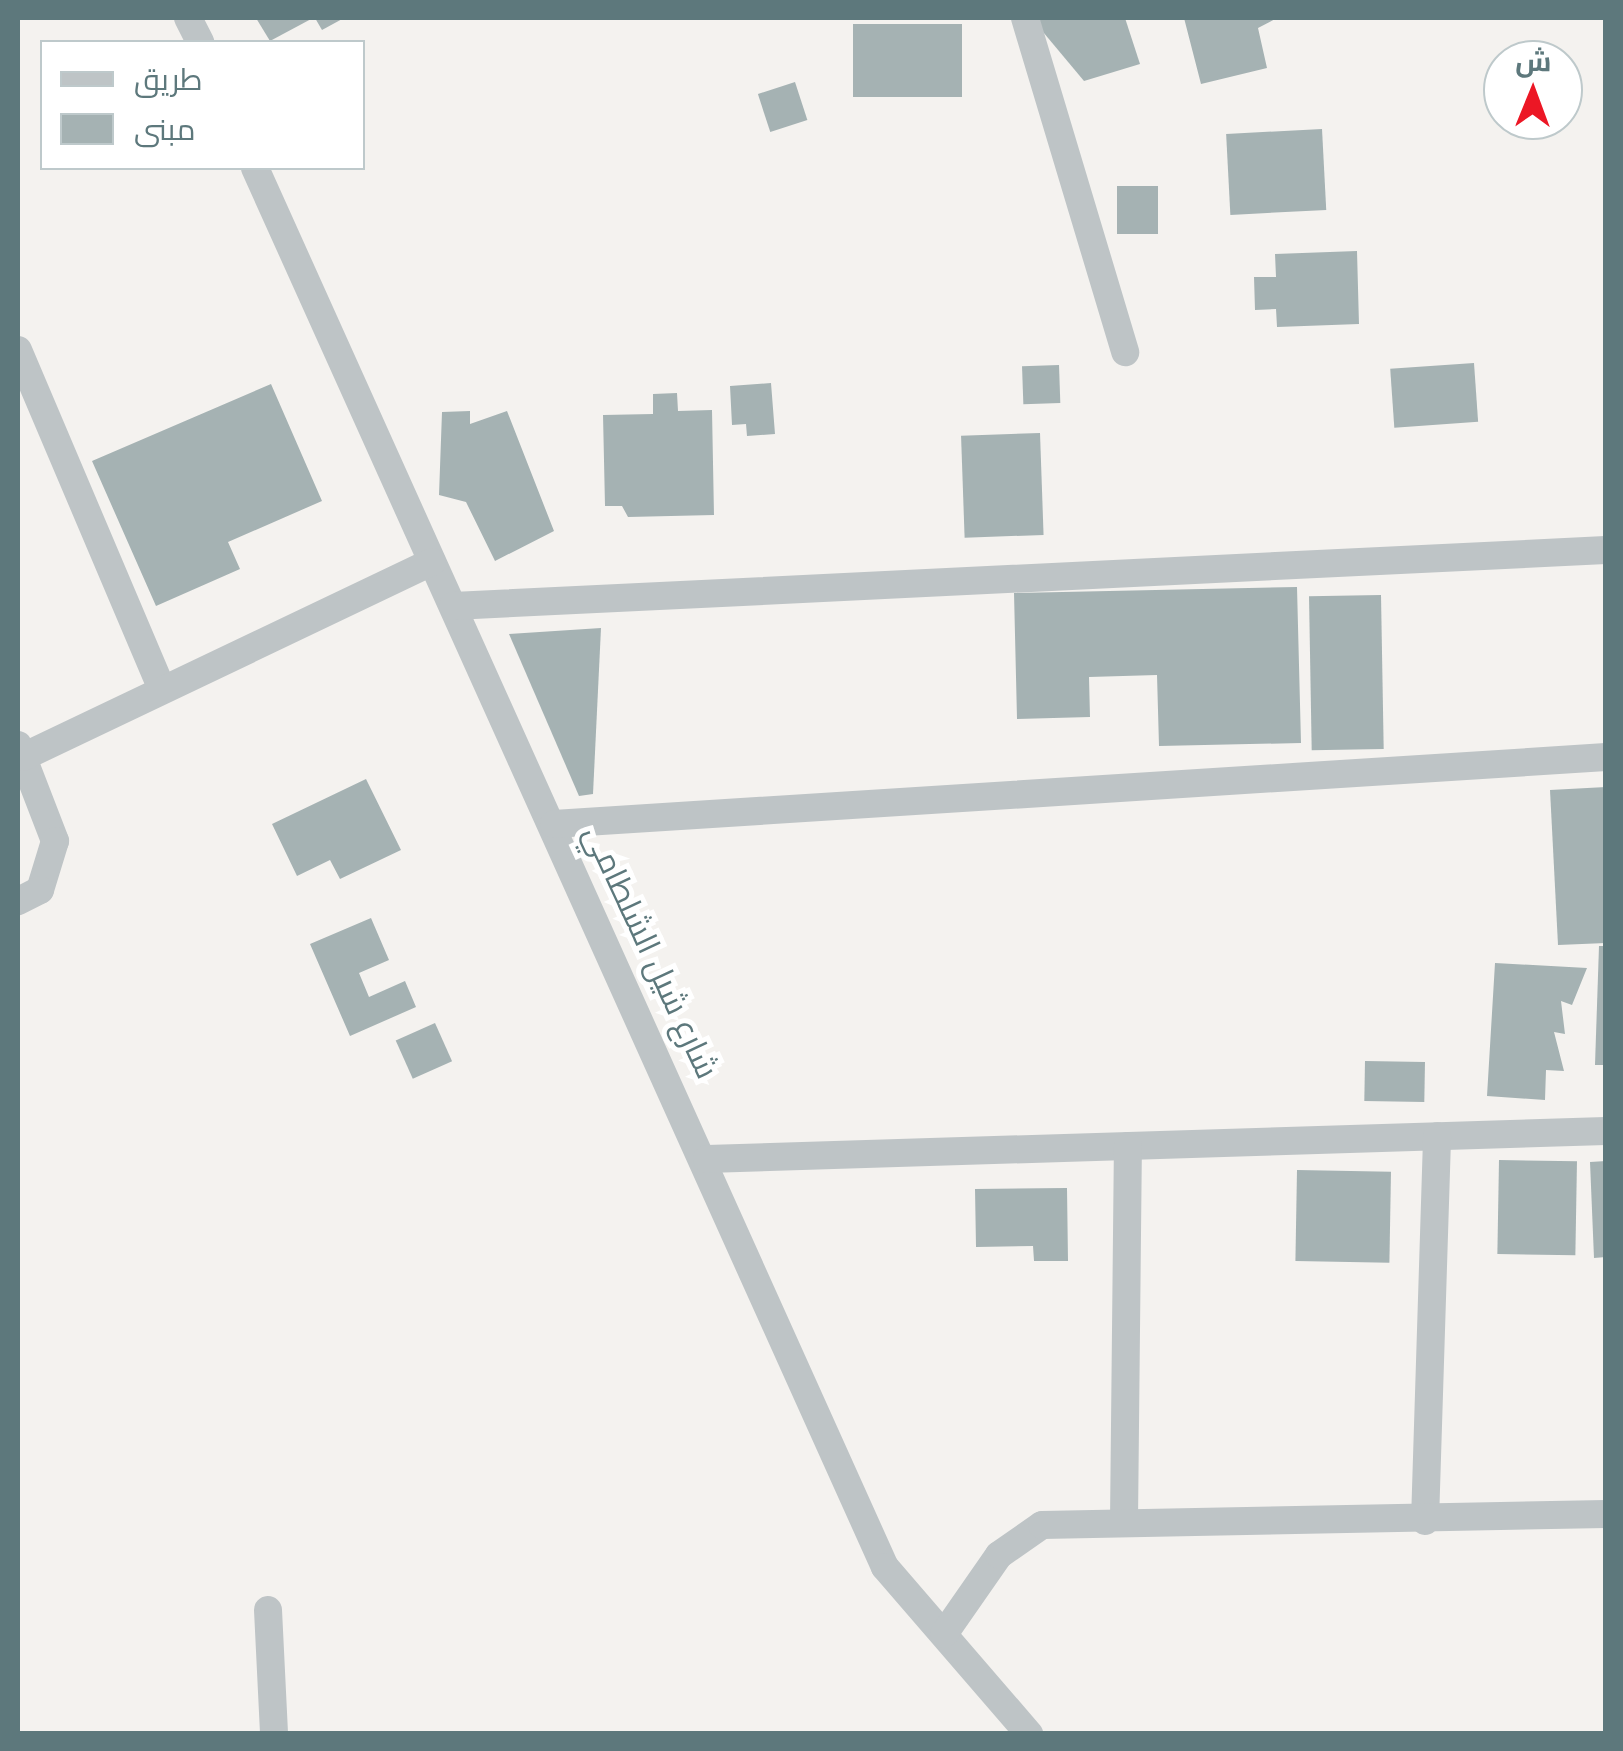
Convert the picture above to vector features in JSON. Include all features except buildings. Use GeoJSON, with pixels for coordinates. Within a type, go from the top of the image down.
{"type":"FeatureCollection","features":[{"type":"Feature","properties":{"kind":"street"},"geometry":{"type":"LineString","coordinates":[[1025,18],[1125,352]]}},
{"type":"Feature","properties":{"kind":"street","name":"شارع شيل الشلطامي"},"geometry":{"type":"LineString","coordinates":[[257,170],[452,606],[708,1159],[885,1567],[1030,1734]]}},
{"type":"Feature","properties":{"kind":"street"},"geometry":{"type":"LineString","coordinates":[[18,350],[162,690]]}},
{"type":"Feature","properties":{"kind":"street"},"geometry":{"type":"LineString","coordinates":[[452,606],[1606,550]]}},
{"type":"Feature","properties":{"kind":"street"},"geometry":{"type":"LineString","coordinates":[[18,902],[40,890],[55,841],[20,751],[162,690],[432,562]]}},
{"type":"Feature","properties":{"kind":"street"},"geometry":{"type":"LineString","coordinates":[[554,824],[1606,757]]}},
{"type":"Feature","properties":{"kind":"street"},"geometry":{"type":"LineString","coordinates":[[708,1159],[1606,1131]]}},
{"type":"Feature","properties":{"kind":"street"},"geometry":{"type":"LineString","coordinates":[[1425,1521],[1436,1136]]}},
{"type":"Feature","properties":{"kind":"street"},"geometry":{"type":"LineString","coordinates":[[1124,1522],[1128,1146]]}},
{"type":"Feature","properties":{"kind":"street"},"geometry":{"type":"LineString","coordinates":[[944,1634],[1023,1532],[1124,1522],[1425,1521],[1606,1514]]}},
{"type":"Feature","properties":{"kind":"street"},"geometry":{"type":"LineString","coordinates":[[268,1610],[274,1734]]}}]}
